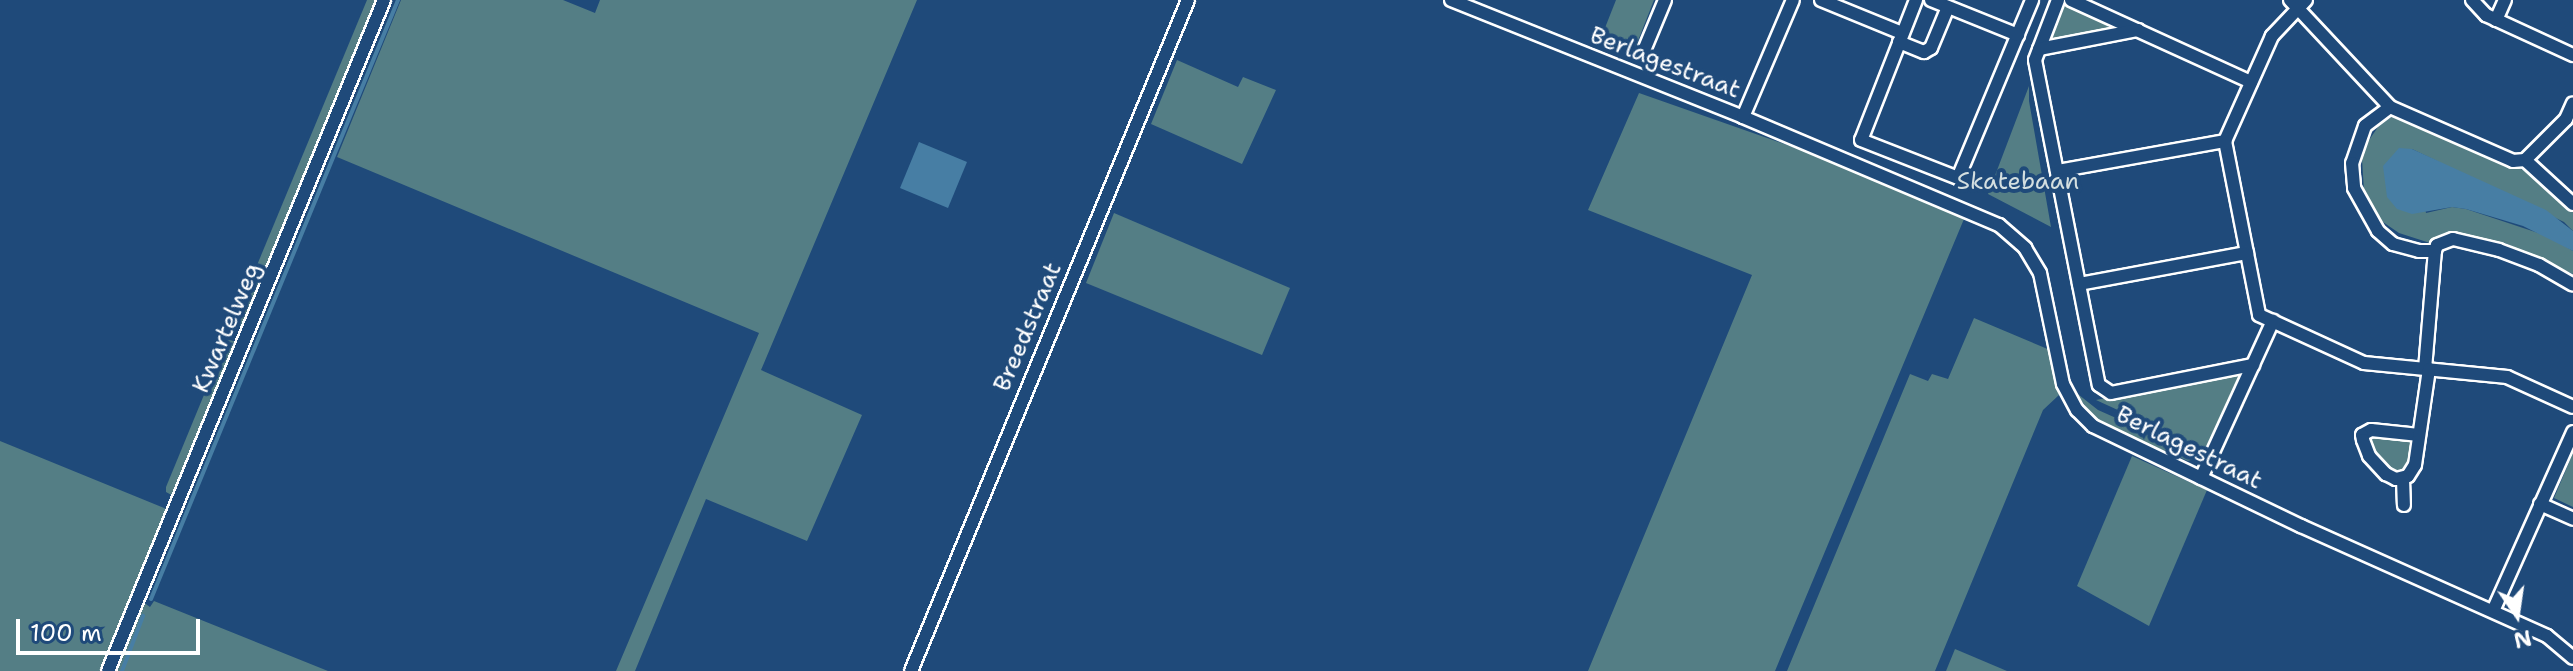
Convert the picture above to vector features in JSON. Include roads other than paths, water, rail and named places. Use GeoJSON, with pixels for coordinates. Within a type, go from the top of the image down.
{"type":"FeatureCollection","features":[{"type":"Feature","properties":{"kind":"street","name":"Kwartelweg"},"geometry":{"type":"LineString","coordinates":[[108,671],[384,0]]}},
{"type":"Feature","properties":{"kind":"street","name":"Breedstraat"},"geometry":{"type":"LineString","coordinates":[[911,671],[1188,0]]}},
{"type":"Feature","properties":{"kind":"street","name":"Berlagestraat"},"geometry":{"type":"LineString","coordinates":[[1451,0],[1743,117],[1984,218],[2013,235],[2033,258],[2040,273],[2063,384],[2077,410],[2107,435],[2547,636],[2573,658]]}},
{"type":"Feature","properties":{"kind":"street"},"geometry":{"type":"LineString","coordinates":[[1645,48],[1665,0]]}},
{"type":"Feature","properties":{"kind":"street"},"geometry":{"type":"LineString","coordinates":[[1743,117],[1793,0]]}},
{"type":"Feature","properties":{"kind":"street"},"geometry":{"type":"LineString","coordinates":[[1821,0],[1924,52],[1931,48],[1948,7]]}},
{"type":"Feature","properties":{"kind":"street"},"geometry":{"type":"LineString","coordinates":[[1916,0],[1861,140],[1958,178],[2032,0]]}},
{"type":"Feature","properties":{"kind":"street"},"geometry":{"type":"LineString","coordinates":[[1931,0],[2018,35]]}},
{"type":"Feature","properties":{"kind":"street"},"geometry":{"type":"LineString","coordinates":[[2058,0],[2035,60],[2103,391],[2111,393],[2253,365]]}},
{"type":"Feature","properties":{"kind":"street"},"geometry":{"type":"LineString","coordinates":[[2071,0],[2251,82]]}},
{"type":"Feature","properties":{"kind":"street"},"geometry":{"type":"LineString","coordinates":[[2472,0],[2496,20],[2573,55]]}},
{"type":"Feature","properties":{"kind":"street"},"geometry":{"type":"LineString","coordinates":[[2496,20],[2505,0]]}},
{"type":"Feature","properties":{"kind":"street"},"geometry":{"type":"LineString","coordinates":[[2573,103],[2566,119],[2525,160],[2513,161],[2390,107],[2298,3],[2272,36],[2225,141],[2259,315],[2364,363],[2507,377],[2573,407]]}},
{"type":"Feature","properties":{"kind":"street"},"geometry":{"type":"LineString","coordinates":[[2039,49],[2138,30]]}},
{"type":"Feature","properties":{"kind":"street"},"geometry":{"type":"LineString","coordinates":[[2390,107],[2365,126],[2357,143],[2352,163],[2354,188],[2363,209],[2393,244],[2419,251],[2435,251]]}},
{"type":"Feature","properties":{"kind":"street"},"geometry":{"type":"LineString","coordinates":[[2057,171],[2225,141]]}},
{"type":"Feature","properties":{"kind":"street"},"geometry":{"type":"LineString","coordinates":[[2525,160],[2573,204]]}},
{"type":"Feature","properties":{"kind":"street"},"geometry":{"type":"LineString","coordinates":[[2404,505],[2403,479],[2415,465],[2419,435],[2437,245],[2453,239],[2499,250],[2539,265],[2573,285]]}},
{"type":"Feature","properties":{"kind":"street"},"geometry":{"type":"LineString","coordinates":[[2079,284],[2247,253]]}},
{"type":"Feature","properties":{"kind":"street"},"geometry":{"type":"LineString","coordinates":[[2201,478],[2273,321]]}},
{"type":"Feature","properties":{"kind":"street"},"geometry":{"type":"LineString","coordinates":[[2403,479],[2386,474],[2374,462],[2362,435],[2371,430],[2419,435]]}},
{"type":"Feature","properties":{"kind":"street"},"geometry":{"type":"LineString","coordinates":[[2493,611],[2573,432]]}},
{"type":"Feature","properties":{"kind":"street"},"geometry":{"type":"LineString","coordinates":[[2540,504],[2573,519]]}},
{"type":"Feature","properties":{"kind":"water"},"geometry":{"type":"Polygon","coordinates":[[[919,142],[967,162],[948,208],[900,188],[919,142]]]}},
{"type":"Feature","properties":{"kind":"water"},"geometry":{"type":"Polygon","coordinates":[[[2399,148],[2412,149],[2546,210],[2573,231],[2573,251],[2523,226],[2466,209],[2452,207],[2412,214],[2397,209],[2387,197],[2383,166],[2399,148]]]}},
{"type":"Feature","properties":{"kind":"waterway"},"geometry":{"type":"LineString","coordinates":[[151,599],[398,0]]}},
{"type":"Feature","properties":{"kind":"waterway"},"geometry":{"type":"LineString","coordinates":[[122,671],[143,616]]}},
{"type":"Feature","properties":{"kind":"park label","name":"Skatebaan"},"geometry":{"type":"Point","coordinates":[2018,182]}}]}
